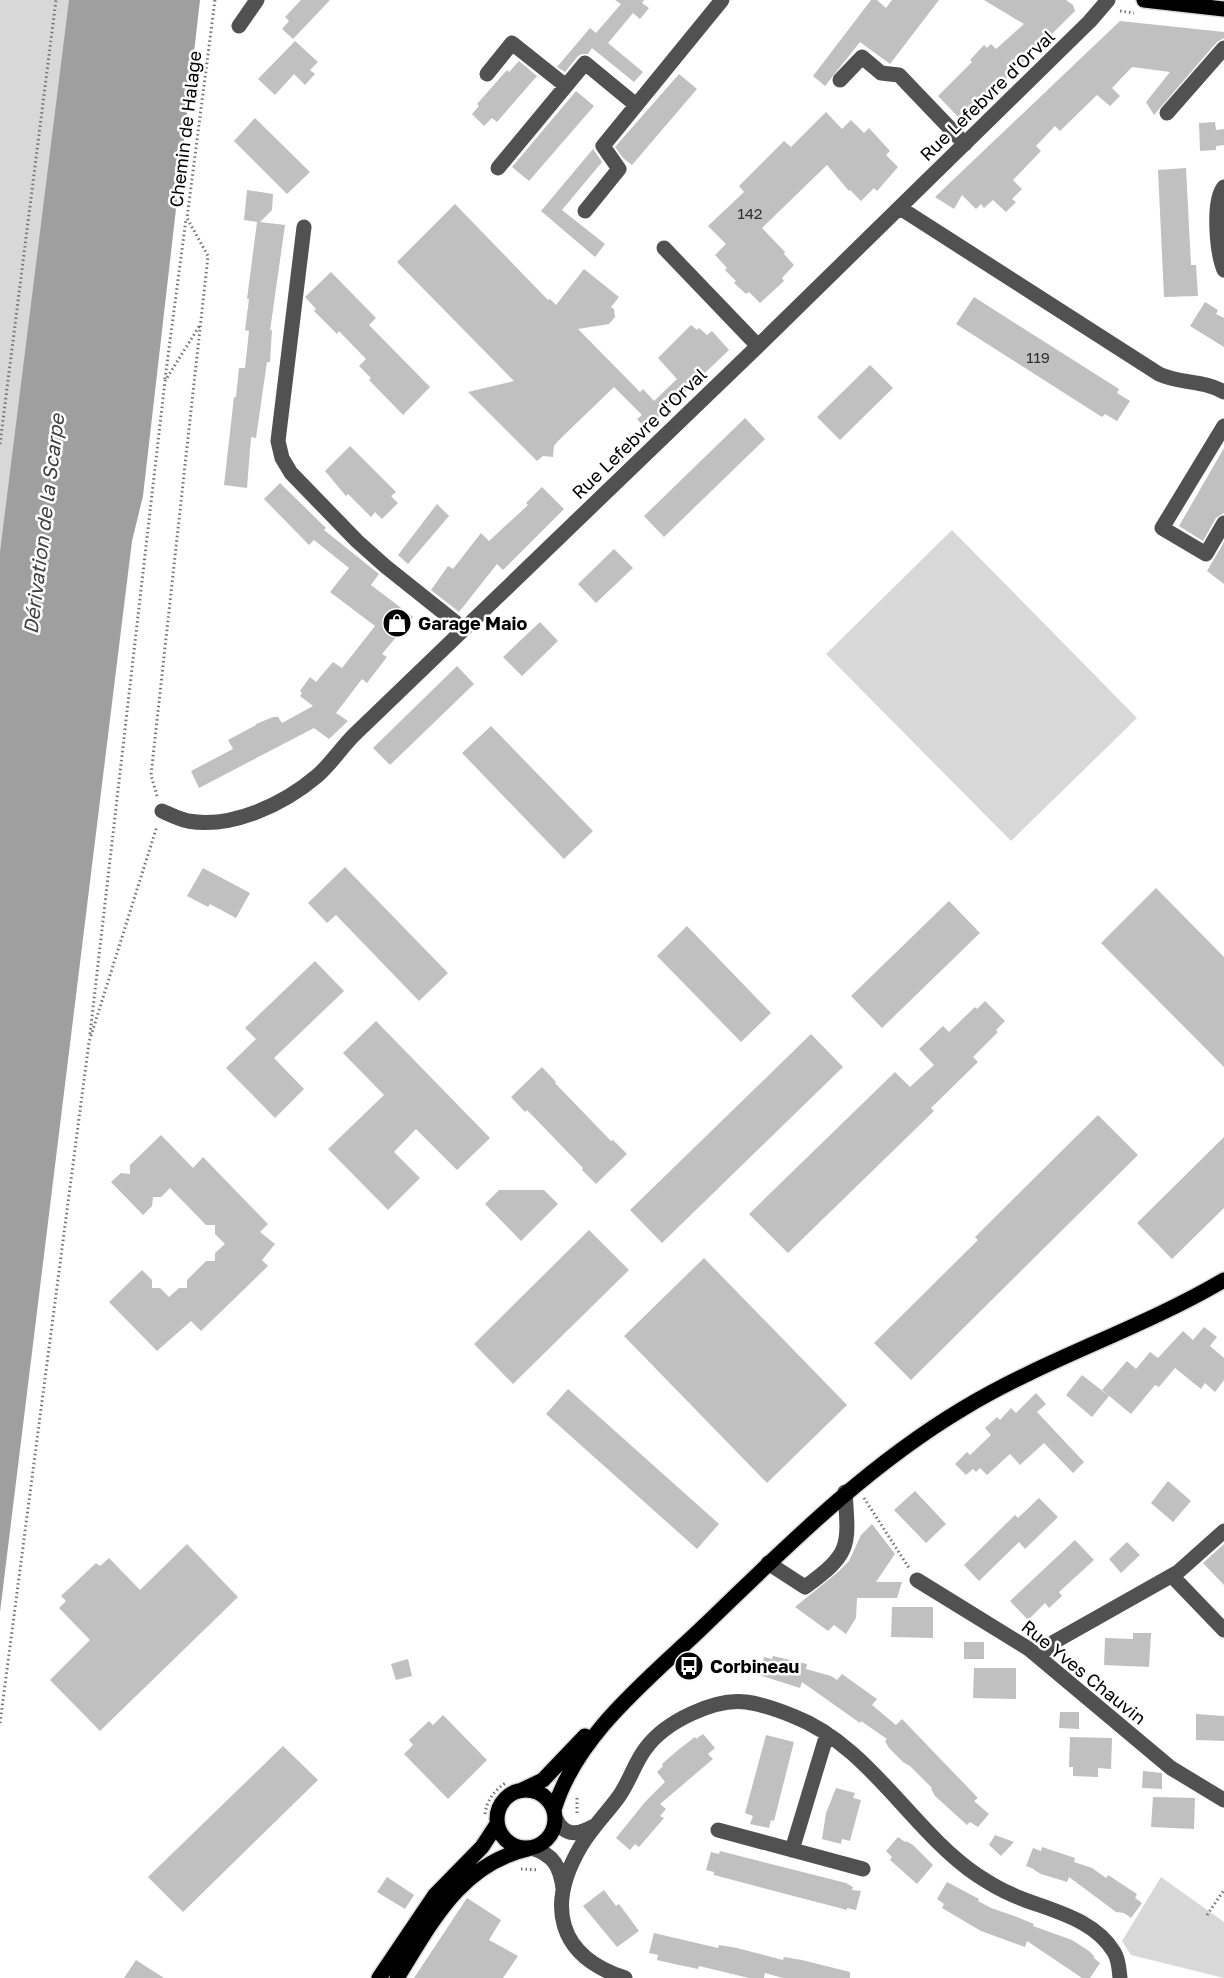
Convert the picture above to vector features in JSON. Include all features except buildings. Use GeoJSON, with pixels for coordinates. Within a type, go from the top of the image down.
{"type":"FeatureCollection","features":[{"type":"Feature","properties":{"kind":"main road"},"geometry":{"type":"LineString","coordinates":[[1144,0],[1224,9]]}},
{"type":"Feature","properties":{"kind":"main road"},"geometry":{"type":"LineString","coordinates":[[530,1848],[518,1848],[510,1844],[500,1833],[498,1810],[509,1796],[543,1780],[580,1740],[621,1706],[768,1563],[850,1488],[907,1445],[976,1401],[1168,1310],[1224,1280]]}},
{"type":"Feature","properties":{"kind":"main road"},"geometry":{"type":"LineString","coordinates":[[397,1978],[440,1912],[463,1884],[479,1870],[499,1858],[544,1843],[550,1836],[561,1790],[581,1754],[621,1706]]}},
{"type":"Feature","properties":{"kind":"main road"},"geometry":{"type":"LineString","coordinates":[[521,1790],[539,1793],[547,1798],[555,1815]]}},
{"type":"Feature","properties":{"kind":"main road"},"geometry":{"type":"LineString","coordinates":[[379,1978],[435,1895],[482,1847],[498,1824]]}},
{"type":"Feature","properties":{"kind":"street"},"geometry":{"type":"LineString","coordinates":[[240,26],[257,0]]}},
{"type":"Feature","properties":{"kind":"street"},"geometry":{"type":"LineString","coordinates":[[585,211],[619,170],[603,146],[722,0]]}},
{"type":"Feature","properties":{"kind":"street","name":"Rue Lefebvre d'Orval"},"geometry":{"type":"LineString","coordinates":[[162,812],[189,821],[216,822],[256,811],[289,795],[318,775],[354,735],[900,208],[1090,21],[1108,0]]}},
{"type":"Feature","properties":{"kind":"street"},"geometry":{"type":"LineString","coordinates":[[487,74],[512,43],[566,86]]}},
{"type":"Feature","properties":{"kind":"street"},"geometry":{"type":"LineString","coordinates":[[1167,113],[1224,48]]}},
{"type":"Feature","properties":{"kind":"street"},"geometry":{"type":"LineString","coordinates":[[840,80],[862,57],[881,73],[899,75],[964,144]]}},
{"type":"Feature","properties":{"kind":"street"},"geometry":{"type":"LineString","coordinates":[[498,168],[585,63],[636,105]]}},
{"type":"Feature","properties":{"kind":"street"},"geometry":{"type":"LineString","coordinates":[[1224,187],[1217,200],[1219,254],[1224,270]]}},
{"type":"Feature","properties":{"kind":"street"},"geometry":{"type":"LineString","coordinates":[[900,208],[1159,374],[1176,381],[1212,386],[1224,392]]}},
{"type":"Feature","properties":{"kind":"street"},"geometry":{"type":"LineString","coordinates":[[304,227],[278,441],[282,458],[291,473],[372,555],[464,629]]}},
{"type":"Feature","properties":{"kind":"street"},"geometry":{"type":"LineString","coordinates":[[664,248],[758,346]]}},
{"type":"Feature","properties":{"kind":"street"},"geometry":{"type":"LineString","coordinates":[[1224,426],[1162,528],[1206,554],[1224,523]]}},
{"type":"Feature","properties":{"kind":"street"},"geometry":{"type":"LineString","coordinates":[[768,1563],[805,1587],[831,1568],[844,1549],[848,1537],[850,1488]]}},
{"type":"Feature","properties":{"kind":"street"},"geometry":{"type":"LineString","coordinates":[[1039,1656],[1062,1637],[1186,1567],[1224,1531]]}},
{"type":"Feature","properties":{"kind":"street"},"geometry":{"type":"LineString","coordinates":[[1172,1576],[1224,1630]]}},
{"type":"Feature","properties":{"kind":"street","name":"Rue Yves Chauvin"},"geometry":{"type":"LineString","coordinates":[[917,1580],[1039,1656],[1171,1768],[1224,1800]]}},
{"type":"Feature","properties":{"kind":"street"},"geometry":{"type":"LineString","coordinates":[[625,1978],[592,1963],[576,1949],[567,1933],[562,1905],[563,1891],[575,1857],[596,1825],[623,1791],[646,1748],[663,1731],[696,1712],[728,1702],[746,1702],[794,1716],[827,1734],[864,1766],[969,1869],[1013,1895],[1071,1917],[1100,1936],[1117,1957],[1120,1978]]}},
{"type":"Feature","properties":{"kind":"street"},"geometry":{"type":"LineString","coordinates":[[792,1850],[827,1734]]}},
{"type":"Feature","properties":{"kind":"street"},"geometry":{"type":"LineString","coordinates":[[555,1815],[561,1828],[572,1834],[596,1825]]}},
{"type":"Feature","properties":{"kind":"street"},"geometry":{"type":"LineString","coordinates":[[718,1830],[863,1869]]}},
{"type":"Feature","properties":{"kind":"street"},"geometry":{"type":"LineString","coordinates":[[530,1848],[549,1856],[557,1864],[563,1891]]}},
{"type":"Feature","properties":{"kind":"path"},"geometry":{"type":"LineString","coordinates":[[0,444],[56,0]]}},
{"type":"Feature","properties":{"kind":"path","name":"Chemin de Halage"},"geometry":{"type":"LineString","coordinates":[[201,324],[208,256],[187,218],[215,0]]}},
{"type":"Feature","properties":{"kind":"path"},"geometry":{"type":"LineString","coordinates":[[0,1723],[89,1042],[165,381],[187,218]]}},
{"type":"Feature","properties":{"kind":"path"},"geometry":{"type":"LineString","coordinates":[[165,381],[201,324]]}},
{"type":"Feature","properties":{"kind":"path"},"geometry":{"type":"LineString","coordinates":[[89,1042],[162,812],[151,775],[201,324]]}},
{"type":"Feature","properties":{"kind":"path"},"geometry":{"type":"LineString","coordinates":[[850,1488],[917,1580]]}},
{"type":"Feature","properties":{"kind":"path"},"geometry":{"type":"LineString","coordinates":[[1207,1915],[1224,1890]]}},
{"type":"Feature","properties":{"kind":"shaded area"},"geometry":{"type":"Polygon","coordinates":[[[0,0],[173,0],[0,597],[0,0]]]}},
{"type":"Feature","properties":{"kind":"shaded area"},"geometry":{"type":"Polygon","coordinates":[[[952,530],[1137,718],[1011,841],[826,654],[952,530]]]}},
{"type":"Feature","properties":{"kind":"shaded area"},"geometry":{"type":"Polygon","coordinates":[[[1161,1877],[1224,1922],[1224,1978],[1131,1955],[1122,1941],[1161,1877]]]}},
{"type":"Feature","properties":{"kind":"water","name":"Dérivation de la Scarpe"},"geometry":{"type":"Polygon","coordinates":[[[69,0],[200,0],[143,496],[132,541],[0,1612],[0,552],[69,0]]]}},
{"type":"Feature","properties":{"kind":"place","name":"Garage Maio"},"geometry":{"type":"Point","coordinates":[397,623]}},
{"type":"Feature","properties":{"kind":"place","name":"Corbineau"},"geometry":{"type":"Point","coordinates":[689,1666]}}]}
